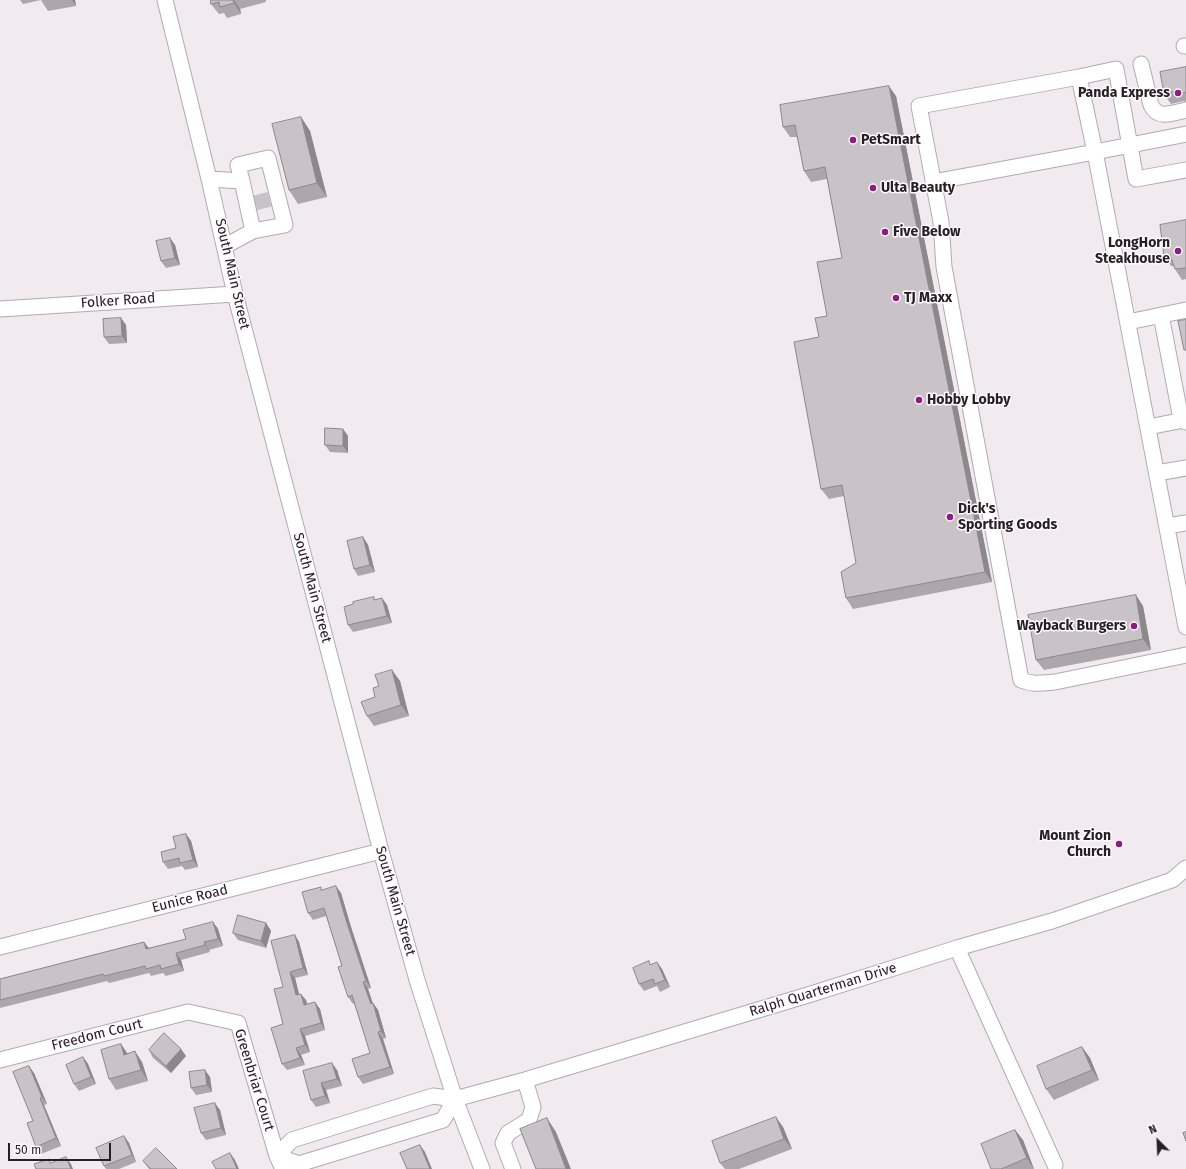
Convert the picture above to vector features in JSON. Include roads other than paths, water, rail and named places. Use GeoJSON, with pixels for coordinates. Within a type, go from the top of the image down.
{"type":"FeatureCollection","features":[{"type":"Feature","properties":{"kind":"street","name":"South Main Street"},"geometry":{"type":"LineString","coordinates":[[165,0],[209,178],[235,294],[381,851],[417,980],[455,1099],[482,1169]]}},
{"type":"Feature","properties":{"kind":"street"},"geometry":{"type":"LineString","coordinates":[[1141,64],[1151,105],[1154,111],[1158,114],[1165,115],[1186,110]]}},
{"type":"Feature","properties":{"kind":"street"},"geometry":{"type":"LineString","coordinates":[[1186,170],[1136,179],[1116,69],[919,106],[941,222],[944,267],[1021,680],[1028,683],[1039,684],[1054,682],[1186,655]]}},
{"type":"Feature","properties":{"kind":"street"},"geometry":{"type":"LineString","coordinates":[[1079,77],[1095,152],[1186,627]]}},
{"type":"Feature","properties":{"kind":"street"},"geometry":{"type":"LineString","coordinates":[[933,182],[1186,134]]}},
{"type":"Feature","properties":{"kind":"street"},"geometry":{"type":"LineString","coordinates":[[225,246],[254,231],[286,225],[274,198],[268,158],[238,165],[242,181],[251,203],[254,231]]}},
{"type":"Feature","properties":{"kind":"street"},"geometry":{"type":"LineString","coordinates":[[209,178],[242,181]]}},
{"type":"Feature","properties":{"kind":"street","name":"Folker Road"},"geometry":{"type":"LineString","coordinates":[[0,309],[235,294]]}},
{"type":"Feature","properties":{"kind":"street"},"geometry":{"type":"LineString","coordinates":[[1128,322],[1186,310]]}},
{"type":"Feature","properties":{"kind":"street"},"geometry":{"type":"LineString","coordinates":[[1148,427],[1185,421],[1180,414],[1161,315]]}},
{"type":"Feature","properties":{"kind":"street"},"geometry":{"type":"LineString","coordinates":[[1157,473],[1186,468]]}},
{"type":"Feature","properties":{"kind":"street"},"geometry":{"type":"LineString","coordinates":[[1167,526],[1186,523]]}},
{"type":"Feature","properties":{"kind":"street","name":"Eunice Road"},"geometry":{"type":"LineString","coordinates":[[0,947],[381,851]]}},
{"type":"Feature","properties":{"kind":"street","name":"Ralph Quarterman Drive"},"geometry":{"type":"LineString","coordinates":[[280,1162],[292,1140],[433,1096],[455,1099],[525,1080],[808,995],[957,948],[1052,922],[1172,880],[1186,868]]}},
{"type":"Feature","properties":{"kind":"street"},"geometry":{"type":"LineString","coordinates":[[957,948],[1055,1165]]}},
{"type":"Feature","properties":{"kind":"street","name":"Freedom Court"},"geometry":{"type":"LineString","coordinates":[[0,1060],[188,1012],[195,1013]]}},
{"type":"Feature","properties":{"kind":"street","name":"Greenbriar Court"},"geometry":{"type":"LineString","coordinates":[[195,1013],[238,1023],[280,1162]]}},
{"type":"Feature","properties":{"kind":"street"},"geometry":{"type":"LineString","coordinates":[[513,1169],[503,1143],[508,1133],[529,1120],[533,1107],[525,1080]]}},
{"type":"Feature","properties":{"kind":"street"},"geometry":{"type":"LineString","coordinates":[[280,1162],[299,1164],[443,1120],[455,1099]]}},
{"type":"Feature","properties":{"kind":"tunnel"},"geometry":{"type":"LineString","coordinates":[[255,203],[270,199]]}},
{"type":"Feature","properties":{"kind":"place","name":"Panda Express"},"geometry":{"type":"Point","coordinates":[1178,93]}},
{"type":"Feature","properties":{"kind":"place","name":"PetSmart"},"geometry":{"type":"Point","coordinates":[853,140]}},
{"type":"Feature","properties":{"kind":"place","name":"Ulta Beauty"},"geometry":{"type":"Point","coordinates":[873,188]}},
{"type":"Feature","properties":{"kind":"place","name":"Five Below"},"geometry":{"type":"Point","coordinates":[885,232]}},
{"type":"Feature","properties":{"kind":"place","name":"LongHorn Steakhouse"},"geometry":{"type":"Point","coordinates":[1178,251]}},
{"type":"Feature","properties":{"kind":"place","name":"TJ Maxx"},"geometry":{"type":"Point","coordinates":[896,298]}},
{"type":"Feature","properties":{"kind":"place","name":"Hobby Lobby"},"geometry":{"type":"Point","coordinates":[919,400]}},
{"type":"Feature","properties":{"kind":"place","name":"Dick's Sporting Goods"},"geometry":{"type":"Point","coordinates":[950,517]}},
{"type":"Feature","properties":{"kind":"place","name":"Wayback Burgers"},"geometry":{"type":"Point","coordinates":[1134,626]}},
{"type":"Feature","properties":{"kind":"place","name":"Mount Zion Church"},"geometry":{"type":"Point","coordinates":[1119,844]}}]}
